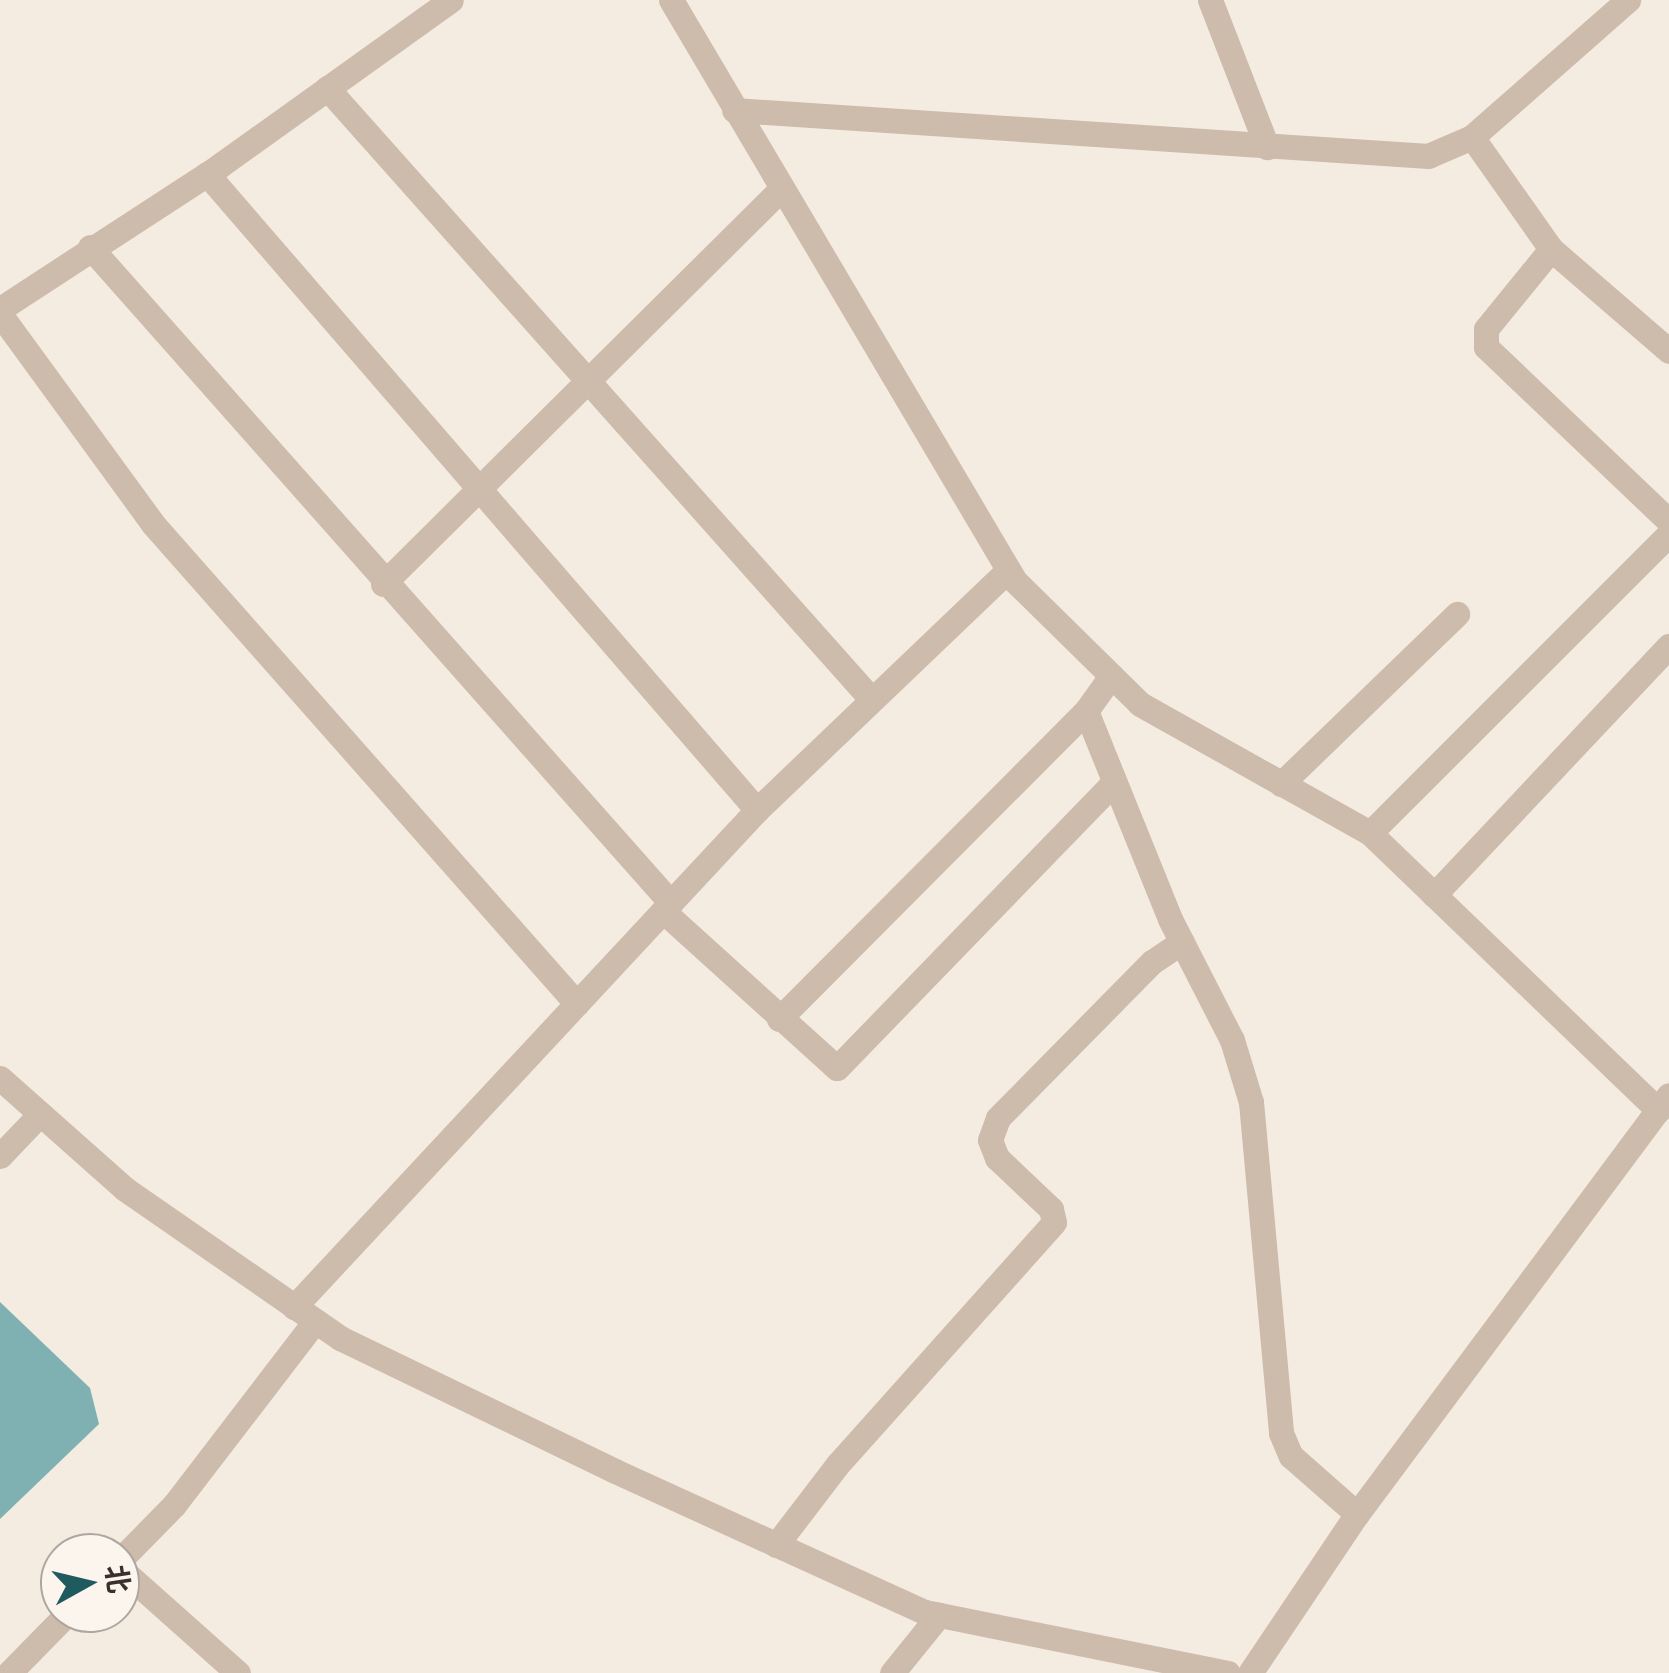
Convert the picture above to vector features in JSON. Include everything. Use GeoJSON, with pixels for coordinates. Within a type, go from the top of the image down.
{"type":"FeatureCollection","features":[{"type":"Feature","properties":{"kind":"street"},"geometry":{"type":"LineString","coordinates":[[451,0],[207,174],[90,247],[0,312],[153,524],[576,1004]]}},
{"type":"Feature","properties":{"kind":"street"},"geometry":{"type":"LineString","coordinates":[[670,0],[1008,570],[1140,704],[1370,833],[1665,1101],[1358,1514],[1250,1673]]}},
{"type":"Feature","properties":{"kind":"street"},"geometry":{"type":"LineString","coordinates":[[1210,0],[1267,147]]}},
{"type":"Feature","properties":{"kind":"street"},"geometry":{"type":"LineString","coordinates":[[734,110],[974,121],[1267,147],[1428,156],[1472,137],[1628,0]]}},
{"type":"Feature","properties":{"kind":"street"},"geometry":{"type":"LineString","coordinates":[[328,88],[872,700]]}},
{"type":"Feature","properties":{"kind":"street"},"geometry":{"type":"LineString","coordinates":[[1472,137],[1551,250],[1669,350]]}},
{"type":"Feature","properties":{"kind":"street"},"geometry":{"type":"LineString","coordinates":[[207,174],[757,810]]}},
{"type":"Feature","properties":{"kind":"street"},"geometry":{"type":"LineString","coordinates":[[382,584],[780,190]]}},
{"type":"Feature","properties":{"kind":"street"},"geometry":{"type":"LineString","coordinates":[[90,247],[667,907],[779,1019],[837,1068],[1114,782]]}},
{"type":"Feature","properties":{"kind":"street"},"geometry":{"type":"LineString","coordinates":[[1551,250],[1486,329],[1486,347],[1669,521]]}},
{"type":"Feature","properties":{"kind":"street"},"geometry":{"type":"LineString","coordinates":[[1370,833],[1669,534]]}},
{"type":"Feature","properties":{"kind":"street"},"geometry":{"type":"LineString","coordinates":[[140,1543],[174,1506],[304,1314],[576,1004],[757,810],[1008,570]]}},
{"type":"Feature","properties":{"kind":"street"},"geometry":{"type":"LineString","coordinates":[[1281,784],[1457,614]]}},
{"type":"Feature","properties":{"kind":"street"},"geometry":{"type":"LineString","coordinates":[[1434,895],[1669,646]]}},
{"type":"Feature","properties":{"kind":"street"},"geometry":{"type":"LineString","coordinates":[[779,1019],[1086,712],[1112,676]]}},
{"type":"Feature","properties":{"kind":"street"},"geometry":{"type":"LineString","coordinates":[[1086,712],[1182,942],[1232,1040],[1251,1102],[1281,1433],[1290,1456],[1358,1514]]}},
{"type":"Feature","properties":{"kind":"street"},"geometry":{"type":"LineString","coordinates":[[776,1544],[838,1464],[1054,1222],[1051,1209],[997,1158],[990,1140],[998,1118],[1152,962],[1182,942]]}},
{"type":"Feature","properties":{"kind":"street"},"geometry":{"type":"LineString","coordinates":[[0,1078],[125,1188],[304,1314],[776,1544],[939,1615],[1228,1673]]}},
{"type":"Feature","properties":{"kind":"street"},"geometry":{"type":"LineString","coordinates":[[0,1156],[40,1114]]}},
{"type":"Feature","properties":{"kind":"street"},"geometry":{"type":"LineString","coordinates":[[140,1582],[238,1673]]}},
{"type":"Feature","properties":{"kind":"street"},"geometry":{"type":"LineString","coordinates":[[892,1673],[939,1615]]}},
{"type":"Feature","properties":{"kind":"street"},"geometry":{"type":"LineString","coordinates":[[9,1673],[48,1633]]}},
{"type":"Feature","properties":{"kind":"water"},"geometry":{"type":"Polygon","coordinates":[[[0,1302],[90,1388],[99,1424],[0,1519],[0,1302]]]}}]}
